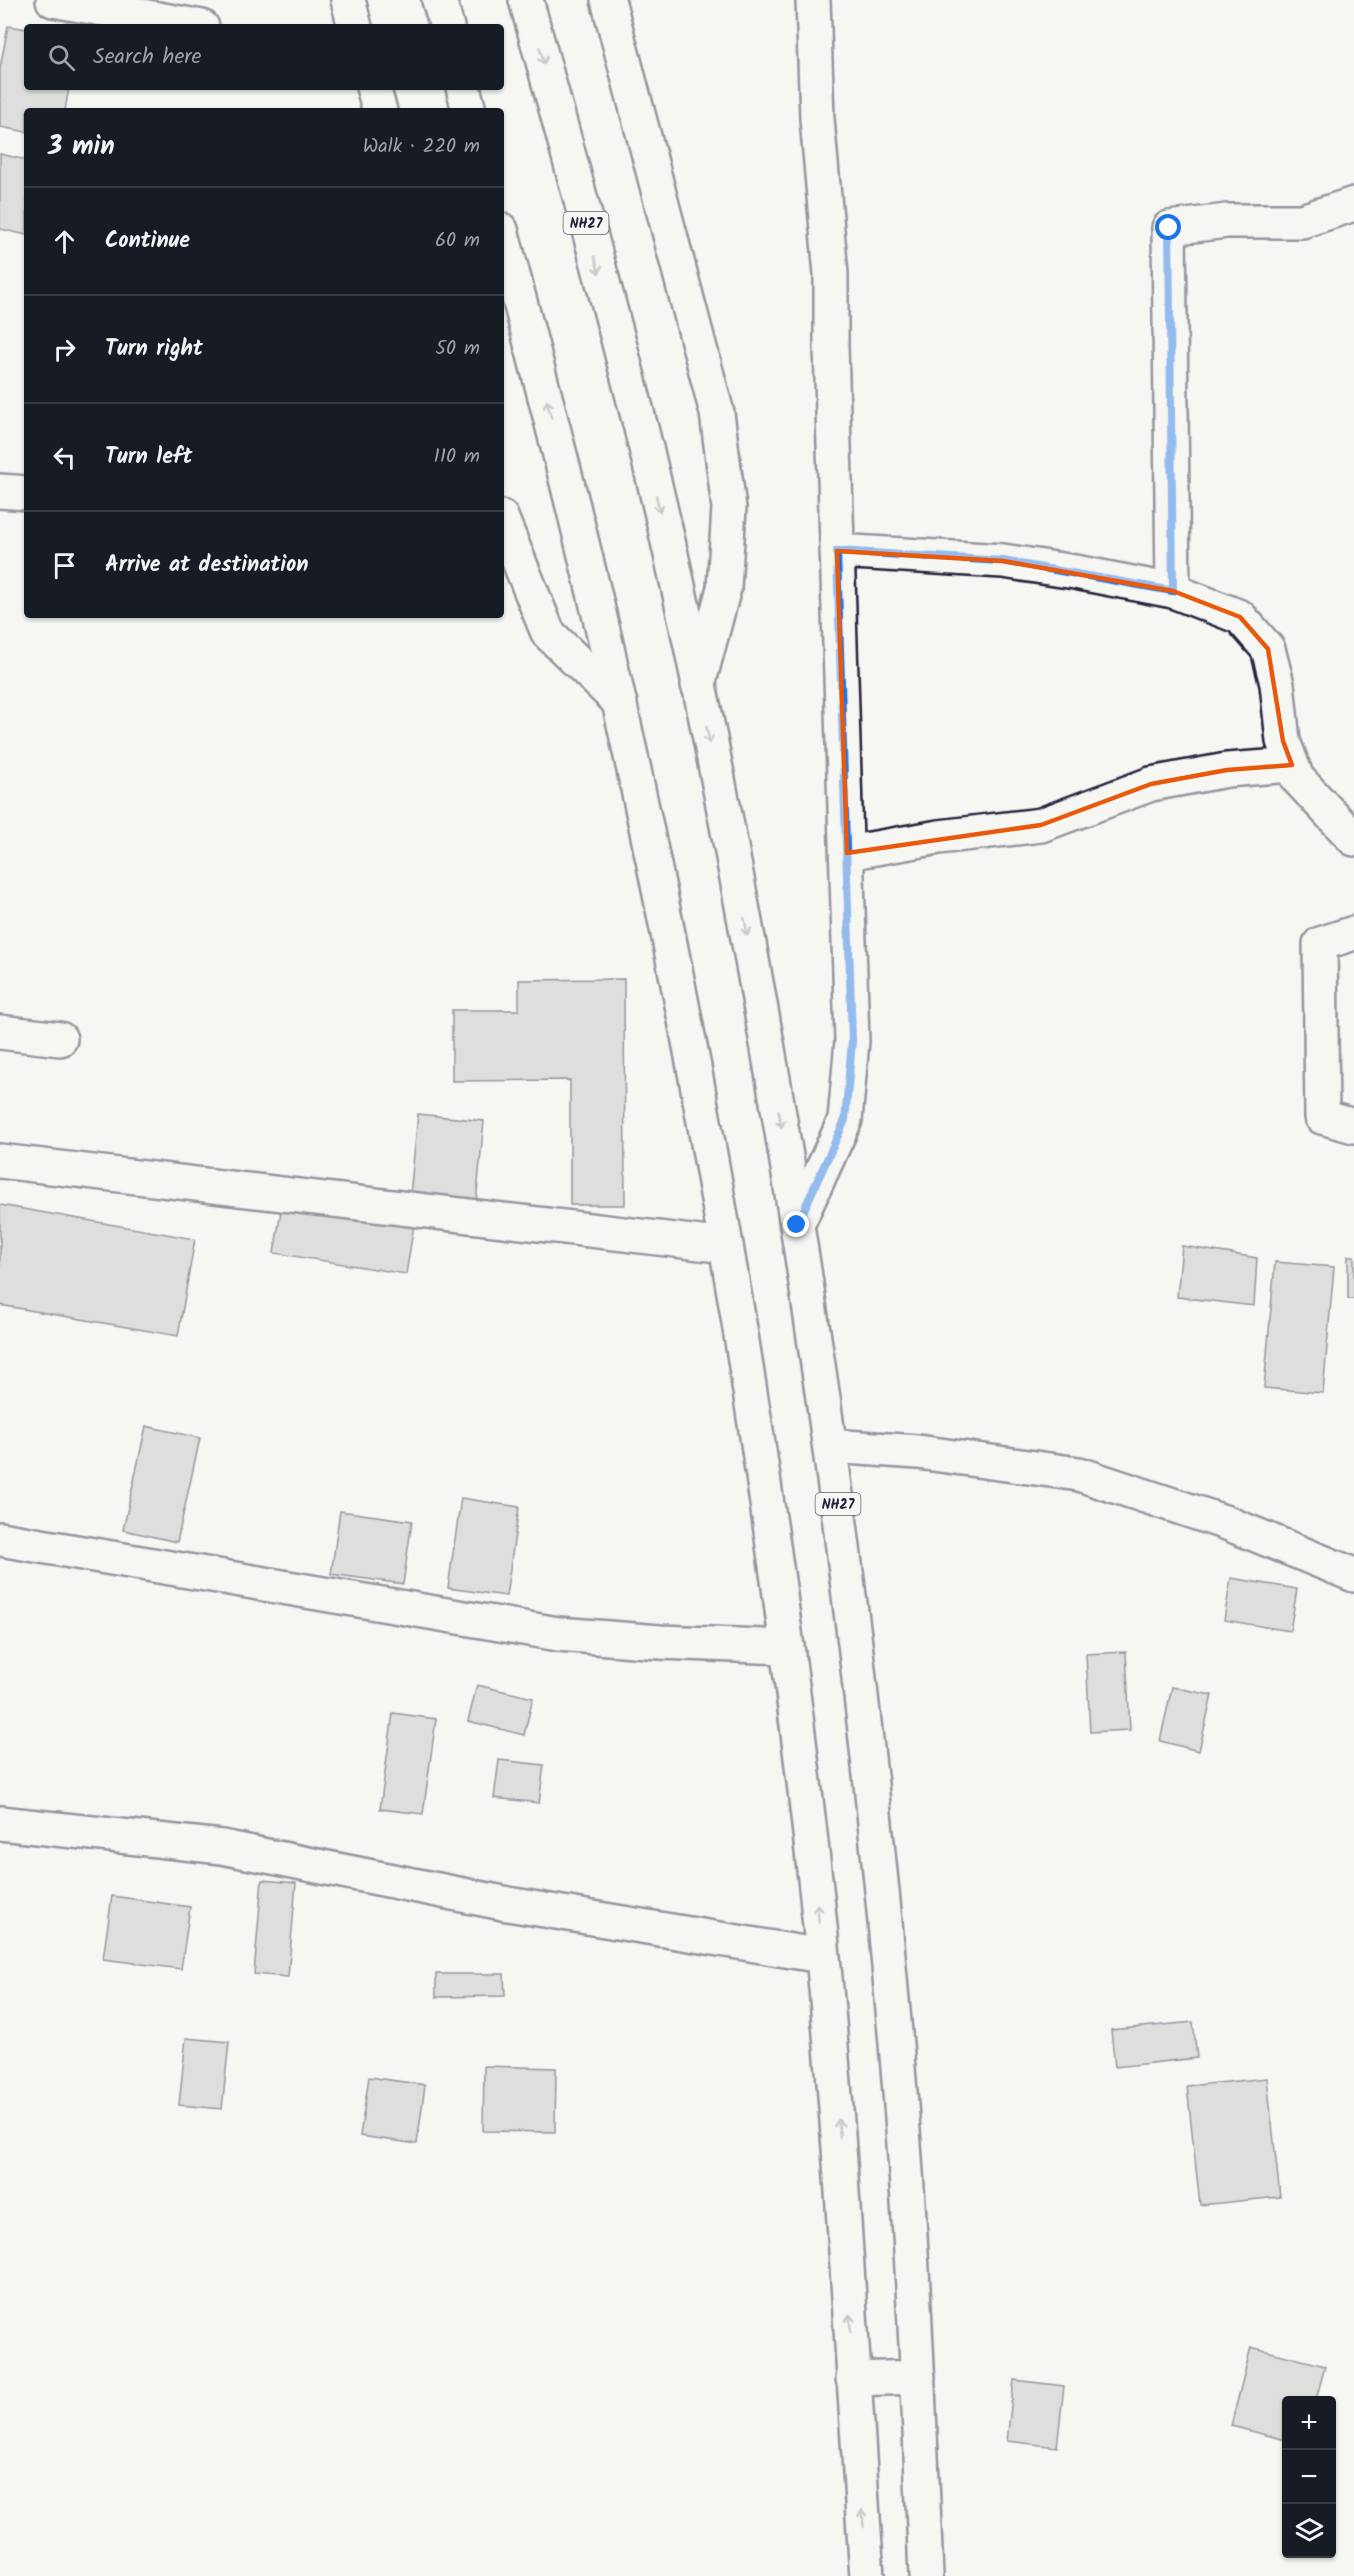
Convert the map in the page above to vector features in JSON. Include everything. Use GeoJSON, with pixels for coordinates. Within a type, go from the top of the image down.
{"type":"FeatureCollection","features":[{"type":"Feature","properties":{"kind":"main road"},"geometry":{"type":"LineString","coordinates":[[53,0],[185,24]]}},
{"type":"Feature","properties":{"kind":"main road"},"geometry":{"type":"LineString","coordinates":[[348,0],[355,24]]}},
{"type":"Feature","properties":{"kind":"main road"},"geometry":{"type":"LineString","coordinates":[[439,0],[446,24]]}},
{"type":"Feature","properties":{"kind":"main road","name":"NH27"},"geometry":{"type":"LineString","coordinates":[[526,0],[646,447],[698,685],[746,925],[797,1225],[831,1446],[883,1891],[903,2134],[918,2377],[926,2576]]}},
{"type":"Feature","properties":{"kind":"main road"},"geometry":{"type":"LineString","coordinates":[[608,0],[717,413],[729,508],[724,588],[698,685]]}},
{"type":"Feature","properties":{"kind":"main road"},"geometry":{"type":"LineString","coordinates":[[797,1225],[845,1120],[852,1041],[831,274],[817,120],[813,0]]}},
{"type":"Feature","properties":{"kind":"main road"},"geometry":{"type":"LineString","coordinates":[[374,90],[379,108]]}},
{"type":"Feature","properties":{"kind":"main road"},"geometry":{"type":"LineString","coordinates":[[464,90],[468,108]]}},
{"type":"Feature","properties":{"kind":"main road"},"geometry":{"type":"LineString","coordinates":[[1173,591],[1169,228],[1227,221],[1302,221],[1354,204]]}},
{"type":"Feature","properties":{"kind":"main road"},"geometry":{"type":"LineString","coordinates":[[504,241],[564,466],[620,703],[672,953],[726,1246],[755,1421],[787,1647],[840,2139],[853,2379],[867,2576]]}},
{"type":"Feature","properties":{"kind":"main road"},"geometry":{"type":"LineString","coordinates":[[0,491],[24,493]]}},
{"type":"Feature","properties":{"kind":"main road"},"geometry":{"type":"LineString","coordinates":[[504,524],[548,633],[620,703]]}},
{"type":"Feature","properties":{"kind":"main road"},"geometry":{"type":"LineString","coordinates":[[837,551],[1003,561],[1173,591],[1240,617],[1268,649],[1277,684],[1283,741],[1297,778],[1354,839]]}},
{"type":"Feature","properties":{"kind":"main road"},"geometry":{"type":"LineString","coordinates":[[847,852],[939,837],[1041,825],[1151,784],[1227,770],[1292,765]]}},
{"type":"Feature","properties":{"kind":"main road"},"geometry":{"type":"LineString","coordinates":[[1354,933],[1320,944],[1322,1117],[1354,1126]]}},
{"type":"Feature","properties":{"kind":"main road"},"geometry":{"type":"LineString","coordinates":[[0,1032],[60,1039]]}},
{"type":"Feature","properties":{"kind":"main road"},"geometry":{"type":"LineString","coordinates":[[0,1161],[726,1246]]}},
{"type":"Feature","properties":{"kind":"main road"},"geometry":{"type":"LineString","coordinates":[[831,1446],[918,1452],[1079,1474],[1227,1523],[1354,1575]]}},
{"type":"Feature","properties":{"kind":"main road"},"geometry":{"type":"LineString","coordinates":[[0,1539],[558,1634],[660,1642],[787,1647]]}},
{"type":"Feature","properties":{"kind":"main road"},"geometry":{"type":"LineString","coordinates":[[0,1823],[222,1847],[508,1904],[822,1956]]}},
{"type":"Feature","properties":{"kind":"main road"},"geometry":{"type":"LineString","coordinates":[[853,2379],[918,2377]]}},
{"type":"Feature","properties":{"kind":"highlighted area"},"geometry":{"type":"Polygon","coordinates":[[[837,551],[1003,561],[1173,591],[1240,617],[1268,649],[1283,741],[1292,765],[1227,770],[1151,784],[1041,825],[847,853],[837,551]]]}},
{"type":"Feature","properties":{"kind":"building"},"geometry":{"type":"Polygon","coordinates":[[[8,26],[24,29],[24,90],[68,90],[66,108],[24,108],[24,131],[0,127],[0,68],[8,26]]]}},
{"type":"Feature","properties":{"kind":"building"},"geometry":{"type":"Polygon","coordinates":[[[0,154],[24,159],[24,234],[0,229],[0,154]]]}},
{"type":"Feature","properties":{"kind":"building"},"geometry":{"type":"Polygon","coordinates":[[[624,979],[625,1205],[570,1205],[570,1080],[452,1081],[452,1010],[519,1010],[519,980],[624,979]]]}},
{"type":"Feature","properties":{"kind":"building"},"geometry":{"type":"Polygon","coordinates":[[[418,1114],[484,1121],[476,1203],[410,1196],[418,1114]]]}},
{"type":"Feature","properties":{"kind":"building"},"geometry":{"type":"Polygon","coordinates":[[[0,1205],[195,1239],[178,1336],[0,1305],[0,1205]]]}},
{"type":"Feature","properties":{"kind":"building"},"geometry":{"type":"Polygon","coordinates":[[[282,1205],[414,1225],[406,1274],[274,1253],[282,1205]]]}},
{"type":"Feature","properties":{"kind":"building"},"geometry":{"type":"Polygon","coordinates":[[[1182,1246],[1257,1258],[1254,1306],[1177,1297],[1182,1246]]]}},
{"type":"Feature","properties":{"kind":"building"},"geometry":{"type":"Polygon","coordinates":[[[1348,1256],[1354,1256],[1354,1299],[1348,1299],[1348,1256]]]}},
{"type":"Feature","properties":{"kind":"building"},"geometry":{"type":"Polygon","coordinates":[[[1275,1262],[1334,1267],[1323,1393],[1264,1388],[1275,1262]]]}},
{"type":"Feature","properties":{"kind":"building"},"geometry":{"type":"Polygon","coordinates":[[[146,1426],[200,1438],[177,1542],[123,1530],[146,1426]]]}},
{"type":"Feature","properties":{"kind":"building"},"geometry":{"type":"Polygon","coordinates":[[[461,1498],[519,1507],[506,1596],[448,1588],[461,1498]]]}},
{"type":"Feature","properties":{"kind":"building"},"geometry":{"type":"Polygon","coordinates":[[[340,1511],[412,1521],[403,1584],[331,1574],[340,1511]]]}},
{"type":"Feature","properties":{"kind":"building"},"geometry":{"type":"Polygon","coordinates":[[[1231,1578],[1297,1589],[1290,1631],[1224,1620],[1231,1578]]]}},
{"type":"Feature","properties":{"kind":"building"},"geometry":{"type":"Polygon","coordinates":[[[1126,1652],[1130,1730],[1090,1732],[1086,1654],[1126,1652]]]}},
{"type":"Feature","properties":{"kind":"building"},"geometry":{"type":"Polygon","coordinates":[[[477,1685],[533,1698],[524,1735],[468,1721],[477,1685]]]}},
{"type":"Feature","properties":{"kind":"building"},"geometry":{"type":"Polygon","coordinates":[[[1172,1687],[1212,1695],[1199,1751],[1160,1741],[1172,1687]]]}},
{"type":"Feature","properties":{"kind":"building"},"geometry":{"type":"Polygon","coordinates":[[[393,1713],[436,1719],[423,1814],[380,1809],[393,1713]]]}},
{"type":"Feature","properties":{"kind":"building"},"geometry":{"type":"Polygon","coordinates":[[[499,1760],[544,1765],[539,1803],[494,1798],[499,1760]]]}},
{"type":"Feature","properties":{"kind":"building"},"geometry":{"type":"Polygon","coordinates":[[[262,1880],[296,1883],[288,1977],[254,1974],[262,1880]]]}},
{"type":"Feature","properties":{"kind":"building"},"geometry":{"type":"Polygon","coordinates":[[[112,1896],[190,1907],[181,1969],[103,1959],[112,1896]]]}},
{"type":"Feature","properties":{"kind":"building"},"geometry":{"type":"Polygon","coordinates":[[[436,1974],[504,1974],[505,1996],[436,1997],[436,1974]]]}},
{"type":"Feature","properties":{"kind":"building"},"geometry":{"type":"Polygon","coordinates":[[[1193,2022],[1197,2058],[1115,2067],[1111,2030],[1193,2022]]]}},
{"type":"Feature","properties":{"kind":"building"},"geometry":{"type":"Polygon","coordinates":[[[186,2038],[229,2042],[222,2109],[179,2105],[186,2038]]]}},
{"type":"Feature","properties":{"kind":"building"},"geometry":{"type":"Polygon","coordinates":[[[484,2066],[556,2068],[555,2132],[483,2131],[484,2066]]]}},
{"type":"Feature","properties":{"kind":"building"},"geometry":{"type":"Polygon","coordinates":[[[369,2077],[425,2085],[417,2144],[360,2136],[369,2077]]]}},
{"type":"Feature","properties":{"kind":"building"},"geometry":{"type":"Polygon","coordinates":[[[1267,2078],[1280,2197],[1200,2205],[1187,2086],[1267,2078]]]}},
{"type":"Feature","properties":{"kind":"building"},"geometry":{"type":"Polygon","coordinates":[[[1251,2347],[1325,2366],[1317,2396],[1282,2396],[1282,2439],[1231,2426],[1251,2347]]]}},
{"type":"Feature","properties":{"kind":"building"},"geometry":{"type":"Polygon","coordinates":[[[1014,2380],[1064,2386],[1057,2447],[1007,2441],[1014,2380]]]}},
{"type":"Feature","properties":{"kind":"route"},"geometry":{"type":"LineString","coordinates":[[797,1225],[845,1120],[852,1041],[837,551],[1003,561],[1173,591],[1169,228]]}}]}
